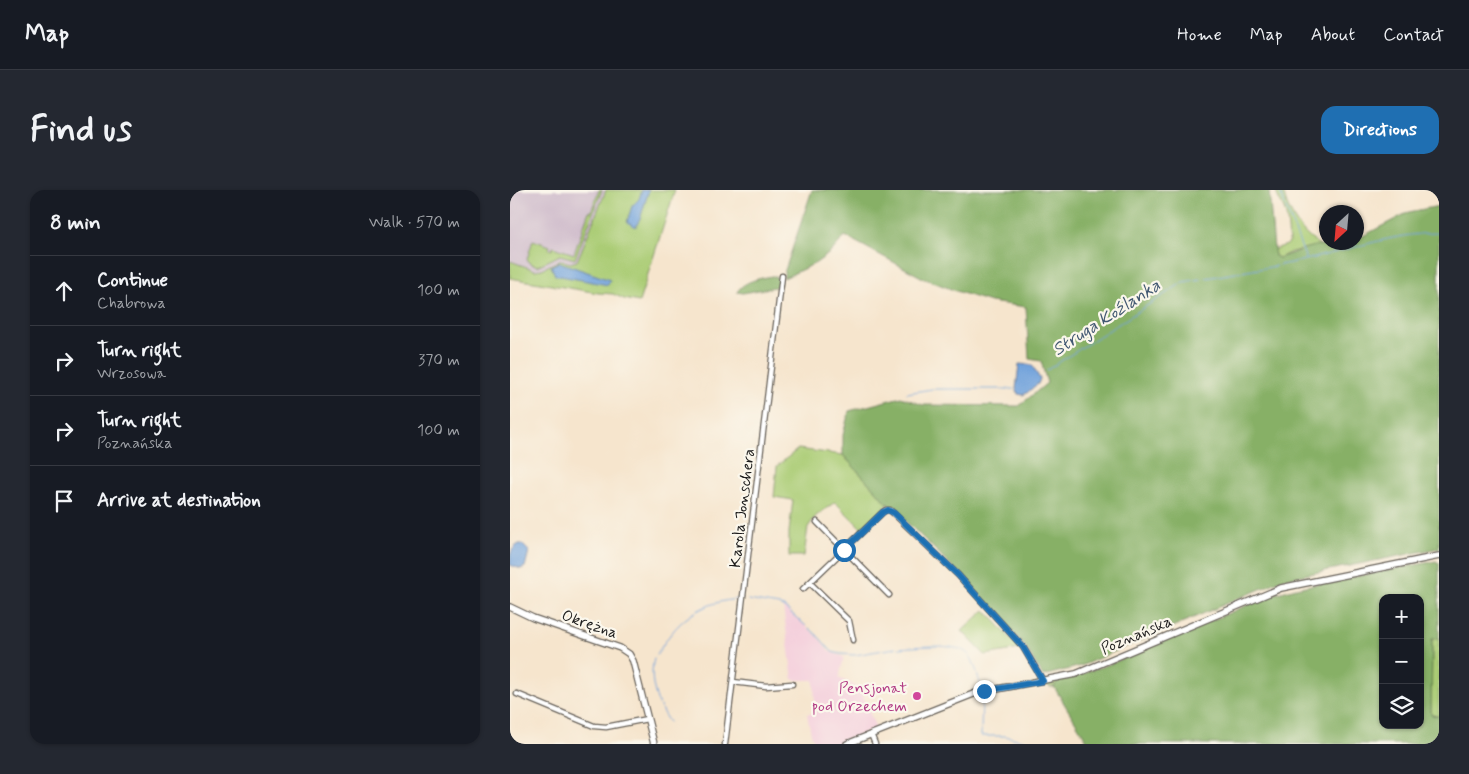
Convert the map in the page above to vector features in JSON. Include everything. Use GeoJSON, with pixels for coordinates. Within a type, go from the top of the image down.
{"type":"FeatureCollection","features":[{"type":"Feature","properties":{"kind":"street","name":"Karola Jonschera"},"geometry":{"type":"LineString","coordinates":[[725,744],[782,276]]}},
{"type":"Feature","properties":{"kind":"street"},"geometry":{"type":"LineString","coordinates":[[803,588],[883,512],[890,510],[958,575],[1023,647],[1043,681]]}},
{"type":"Feature","properties":{"kind":"street"},"geometry":{"type":"LineString","coordinates":[[816,522],[889,596]]}},
{"type":"Feature","properties":{"kind":"street","name":"Poznańska"},"geometry":{"type":"LineString","coordinates":[[847,744],[973,694],[1083,672],[1281,588],[1439,556]]}},
{"type":"Feature","properties":{"kind":"street"},"geometry":{"type":"LineString","coordinates":[[810,583],[849,621],[853,640]]}},
{"type":"Feature","properties":{"kind":"street","name":"Okrężna"},"geometry":{"type":"LineString","coordinates":[[510,607],[533,618],[627,652],[633,661],[654,744]]}},
{"type":"Feature","properties":{"kind":"street"},"geometry":{"type":"LineString","coordinates":[[733,682],[766,686],[792,684]]}},
{"type":"Feature","properties":{"kind":"street"},"geometry":{"type":"LineString","coordinates":[[517,694],[594,726],[606,727],[647,718]]}},
{"type":"Feature","properties":{"kind":"street"},"geometry":{"type":"LineString","coordinates":[[872,734],[875,744]]}},
{"type":"Feature","properties":{"kind":"shaded area"},"geometry":{"type":"Polygon","coordinates":[[[510,190],[675,190],[640,296],[510,274],[510,190]]]}},
{"type":"Feature","properties":{"kind":"shaded area"},"geometry":{"type":"Polygon","coordinates":[[[783,607],[817,636],[830,652],[844,657],[839,678],[860,689],[875,726],[879,727],[837,744],[815,744],[807,714],[815,712],[814,680],[793,680],[783,607]]]}},
{"type":"Feature","properties":{"kind":"green space"},"geometry":{"type":"Polygon","coordinates":[[[599,190],[602,190],[575,259],[560,255],[538,266],[529,263],[527,259],[533,240],[550,246],[549,249],[552,250],[553,247],[574,254],[589,211],[591,212],[599,190]]]}},
{"type":"Feature","properties":{"kind":"green space"},"geometry":{"type":"Polygon","coordinates":[[[606,190],[675,190],[639,302],[624,299],[613,294],[510,278],[510,261],[535,270],[542,269],[560,260],[570,263],[577,261],[606,190]]]}},
{"type":"Feature","properties":{"kind":"green space"},"geometry":{"type":"Polygon","coordinates":[[[812,190],[1269,190],[1275,256],[1279,258],[1305,248],[1319,245],[1319,250],[1364,250],[1364,235],[1409,212],[1439,206],[1439,548],[1284,579],[1081,666],[1043,676],[1025,646],[960,574],[888,504],[843,455],[843,435],[849,411],[901,397],[923,405],[1019,406],[1047,383],[1041,361],[1029,359],[1026,307],[990,302],[956,291],[923,278],[845,236],[831,252],[816,263],[784,278],[784,273],[812,190]]]}},
{"type":"Feature","properties":{"kind":"green space"},"geometry":{"type":"Polygon","coordinates":[[[1276,190],[1282,190],[1289,209],[1298,225],[1319,245],[1291,252],[1279,258],[1275,256],[1274,249],[1287,245],[1289,242],[1288,225],[1284,209],[1276,190]]]}},
{"type":"Feature","properties":{"kind":"green space"},"geometry":{"type":"Polygon","coordinates":[[[772,276],[779,278],[780,285],[743,293],[737,292],[743,285],[772,276]]]}},
{"type":"Feature","properties":{"kind":"green space"},"geometry":{"type":"Polygon","coordinates":[[[798,449],[843,455],[888,504],[862,529],[835,502],[816,516],[808,527],[804,556],[789,556],[789,532],[793,500],[774,497],[777,466],[798,449]]]}},
{"type":"Feature","properties":{"kind":"green space"},"geometry":{"type":"Polygon","coordinates":[[[1436,561],[1439,563],[1439,639],[1432,639],[1431,715],[1439,716],[1439,744],[1089,744],[1054,687],[1058,681],[1115,662],[1271,595],[1296,588],[1436,561]]]}},
{"type":"Feature","properties":{"kind":"green space"},"geometry":{"type":"Polygon","coordinates":[[[985,610],[1020,649],[985,655],[962,631],[985,610]]]}},
{"type":"Feature","properties":{"kind":"green space"},"geometry":{"type":"Polygon","coordinates":[[[1432,638],[1439,639],[1439,716],[1431,715],[1432,638]]]}},
{"type":"Feature","properties":{"kind":"green space"},"geometry":{"type":"Polygon","coordinates":[[[1058,681],[1054,687],[1047,685],[1010,691],[1011,689],[1058,681]]]}},
{"type":"Feature","properties":{"kind":"water"},"geometry":{"type":"Polygon","coordinates":[[[642,190],[649,190],[636,227],[627,222],[632,206],[639,199],[642,190]]]}},
{"type":"Feature","properties":{"kind":"water"},"geometry":{"type":"Polygon","coordinates":[[[559,262],[610,280],[608,285],[555,275],[551,266],[559,262]]]}},
{"type":"Feature","properties":{"kind":"water"},"geometry":{"type":"Polygon","coordinates":[[[1019,364],[1032,365],[1040,379],[1038,384],[1023,395],[1018,394],[1016,389],[1019,364]]]}},
{"type":"Feature","properties":{"kind":"water"},"geometry":{"type":"Polygon","coordinates":[[[519,544],[522,544],[529,551],[525,567],[521,569],[510,565],[511,553],[519,544]]]}},
{"type":"Feature","properties":{"kind":"waterway"},"geometry":{"type":"LineString","coordinates":[[1279,190],[1306,259]]}},
{"type":"Feature","properties":{"kind":"waterway","name":"Struga Koźlanka"},"geometry":{"type":"LineString","coordinates":[[1279,265],[1319,257],[1378,241],[1419,234],[1439,233]]}},
{"type":"Feature","properties":{"kind":"waterway","name":"Struga Koźlanka"},"geometry":{"type":"LineString","coordinates":[[1180,284],[1276,266]]}},
{"type":"Feature","properties":{"kind":"waterway","name":"Struga Koźlanka"},"geometry":{"type":"LineString","coordinates":[[1047,370],[1179,285]]}},
{"type":"Feature","properties":{"kind":"waterway"},"geometry":{"type":"LineString","coordinates":[[907,393],[932,389],[1013,389]]}},
{"type":"Feature","properties":{"kind":"waterway"},"geometry":{"type":"LineString","coordinates":[[657,655],[672,632],[691,615],[713,604],[740,599]]}},
{"type":"Feature","properties":{"kind":"waterway"},"geometry":{"type":"LineString","coordinates":[[748,600],[784,607],[806,626]]}},
{"type":"Feature","properties":{"kind":"waterway"},"geometry":{"type":"LineString","coordinates":[[809,628],[832,652],[840,654],[855,655],[895,648]]}},
{"type":"Feature","properties":{"kind":"waterway"},"geometry":{"type":"LineString","coordinates":[[899,648],[935,646],[963,650],[972,660],[981,686]]}},
{"type":"Feature","properties":{"kind":"waterway"},"geometry":{"type":"LineString","coordinates":[[654,659],[652,667],[653,684],[657,700],[669,722]]}},
{"type":"Feature","properties":{"kind":"waterway"},"geometry":{"type":"LineString","coordinates":[[982,696],[981,736],[1005,736],[1038,744]]}},
{"type":"Feature","properties":{"kind":"place","name":"Pensjonat pod Orzechem"},"geometry":{"type":"Point","coordinates":[917,696]}},
{"type":"Feature","properties":{"kind":"route"},"geometry":{"type":"LineString","coordinates":[[844,550],[883,512],[888,510],[894,513],[958,575],[1023,647],[1043,681],[984,691]]}}]}
